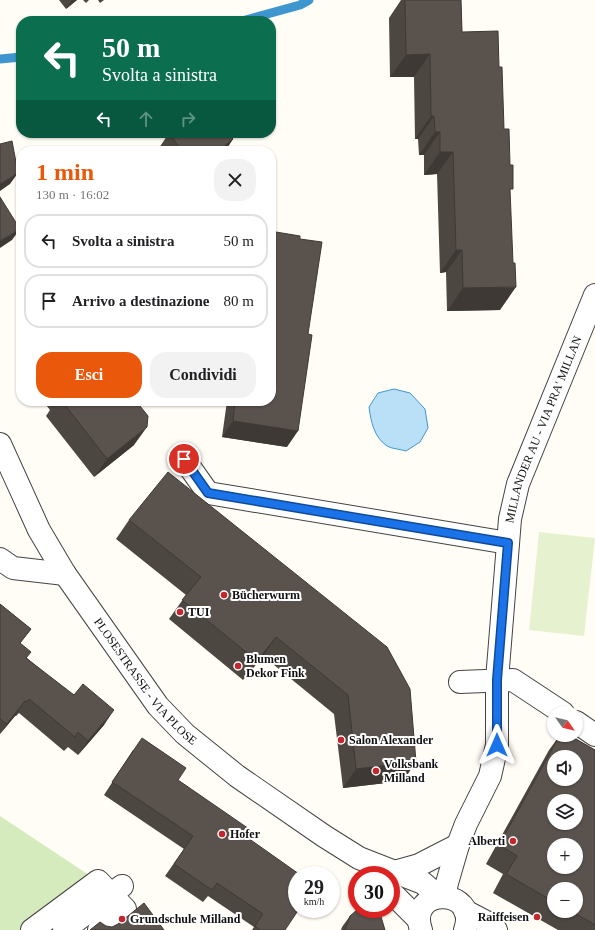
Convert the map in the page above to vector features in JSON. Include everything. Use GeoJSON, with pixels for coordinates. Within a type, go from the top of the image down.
{"type":"FeatureCollection","features":[{"type":"Feature","properties":{"kind":"street","name":"MILLANDER AU - VIA PRA' MILLAN"},"geometry":{"type":"LineString","coordinates":[[442,897],[466,824],[490,776],[497,745],[497,680],[508,543],[510,519],[518,484],[595,295]]}},
{"type":"Feature","properties":{"kind":"street","name":"PLOSESTRASSE - VIA PLOSE"},"geometry":{"type":"LineString","coordinates":[[0,444],[39,530],[65,574],[158,706],[185,734],[237,776],[369,866]]}},
{"type":"Feature","properties":{"kind":"street"},"geometry":{"type":"LineString","coordinates":[[184,459],[208,493],[508,543]]}},
{"type":"Feature","properties":{"kind":"street"},"geometry":{"type":"LineString","coordinates":[[0,559],[13,568],[65,574]]}},
{"type":"Feature","properties":{"kind":"street"},"geometry":{"type":"LineString","coordinates":[[460,682],[513,680],[552,706]]}},
{"type":"Feature","properties":{"kind":"street"},"geometry":{"type":"LineString","coordinates":[[583,727],[595,735]]}},
{"type":"Feature","properties":{"kind":"street"},"geometry":{"type":"LineString","coordinates":[[400,874],[458,845]]}},
{"type":"Feature","properties":{"kind":"street"},"geometry":{"type":"LineString","coordinates":[[32,930],[98,881],[116,890],[125,909],[99,930]]}},
{"type":"Feature","properties":{"kind":"street","name":"PLOSESTRASSE - VIA PLOSE"},"geometry":{"type":"LineString","coordinates":[[400,881],[423,883],[442,897]]}},
{"type":"Feature","properties":{"kind":"street"},"geometry":{"type":"LineString","coordinates":[[64,930],[116,890]]}},
{"type":"Feature","properties":{"kind":"street","name":"PLOSESTRASSE - VIA PLOSE"},"geometry":{"type":"LineString","coordinates":[[420,925],[421,912],[425,905],[431,900],[442,897],[453,899],[460,903],[465,920],[486,922],[496,930]]}},
{"type":"Feature","properties":{"kind":"street","name":"PLOSESTRASSE - VIA PLOSE"},"geometry":{"type":"LineString","coordinates":[[400,898],[420,925]]}},
{"type":"Feature","properties":{"kind":"green space"},"geometry":{"type":"Polygon","coordinates":[[[539,532],[595,538],[584,636],[529,630],[539,532]]]}},
{"type":"Feature","properties":{"kind":"green space"},"geometry":{"type":"Polygon","coordinates":[[[0,816],[98,881],[32,930],[0,930],[0,816]]]}},
{"type":"Feature","properties":{"kind":"water"},"geometry":{"type":"Polygon","coordinates":[[[394,389],[410,393],[425,409],[428,428],[420,442],[406,451],[387,446],[376,434],[371,418],[369,407],[378,393],[394,389]]]}},
{"type":"Feature","properties":{"kind":"building"},"geometry":{"type":"Polygon","coordinates":[[[405,0],[461,0],[462,32],[498,31],[499,67],[502,67],[504,129],[509,129],[510,165],[513,165],[513,189],[510,189],[513,263],[515,263],[516,287],[463,288],[462,250],[456,250],[453,152],[440,152],[440,132],[435,132],[434,116],[431,116],[430,54],[406,55],[405,0]]]}},
{"type":"Feature","properties":{"kind":"building"},"geometry":{"type":"Polygon","coordinates":[[[173,138],[233,139],[225,146],[178,146],[173,138]]]}},
{"type":"Feature","properties":{"kind":"building"},"geometry":{"type":"Polygon","coordinates":[[[12,141],[16,162],[16,174],[0,184],[0,144],[12,141]]]}},
{"type":"Feature","properties":{"kind":"building"},"geometry":{"type":"Polygon","coordinates":[[[0,197],[16,223],[16,231],[0,241],[0,197]]]}},
{"type":"Feature","properties":{"kind":"building"},"geometry":{"type":"Polygon","coordinates":[[[276,232],[300,236],[300,239],[322,242],[308,334],[312,335],[298,431],[233,421],[234,406],[276,406],[276,232]]]}},
{"type":"Feature","properties":{"kind":"building"},"geometry":{"type":"Polygon","coordinates":[[[66,406],[140,406],[148,416],[147,427],[107,459],[66,406]]]}},
{"type":"Feature","properties":{"kind":"building"},"geometry":{"type":"Polygon","coordinates":[[[168,472],[387,647],[410,689],[416,762],[356,769],[348,695],[276,637],[257,661],[182,600],[201,577],[129,520],[168,472]]]}},
{"type":"Feature","properties":{"kind":"building"},"geometry":{"type":"Polygon","coordinates":[[[0,604],[31,629],[20,643],[31,652],[26,658],[74,695],[83,684],[114,710],[88,741],[78,732],[75,737],[29,699],[27,702],[25,701],[7,724],[0,719],[0,604]]]}},
{"type":"Feature","properties":{"kind":"building"},"geometry":{"type":"Polygon","coordinates":[[[142,738],[186,768],[178,780],[252,831],[248,838],[288,866],[288,918],[293,918],[285,930],[260,930],[255,926],[263,914],[217,883],[212,890],[174,864],[193,836],[112,782],[142,738]]]}},
{"type":"Feature","properties":{"kind":"building"},"geometry":{"type":"Polygon","coordinates":[[[556,742],[581,742],[595,750],[595,925],[583,918],[583,882],[547,882],[547,898],[506,874],[517,856],[499,845],[547,758],[547,786],[583,786],[583,750],[552,750],[556,742]]]}},
{"type":"Feature","properties":{"kind":"building"},"geometry":{"type":"Polygon","coordinates":[[[144,903],[164,930],[90,930],[100,922],[106,926],[112,927],[118,924],[144,903]]]}},
{"type":"Feature","properties":{"kind":"building"},"geometry":{"type":"Polygon","coordinates":[[[349,918],[381,918],[385,930],[345,930],[349,918]]]}},
{"type":"Feature","properties":{"kind":"waterway"},"geometry":{"type":"LineString","coordinates":[[260,16],[300,5],[309,0]]}},
{"type":"Feature","properties":{"kind":"waterway"},"geometry":{"type":"LineString","coordinates":[[0,59],[16,57]]}},
{"type":"Feature","properties":{"kind":"place","name":"Bücherwurm"},"geometry":{"type":"Point","coordinates":[224,595]}},
{"type":"Feature","properties":{"kind":"place","name":"TUI"},"geometry":{"type":"Point","coordinates":[180,612]}},
{"type":"Feature","properties":{"kind":"place","name":"Blumen Dekor Fink"},"geometry":{"type":"Point","coordinates":[238,666]}},
{"type":"Feature","properties":{"kind":"place","name":"Salon Alexander"},"geometry":{"type":"Point","coordinates":[341,740]}},
{"type":"Feature","properties":{"kind":"place","name":"Volksbank Milland"},"geometry":{"type":"Point","coordinates":[376,771]}},
{"type":"Feature","properties":{"kind":"place","name":"Hofer"},"geometry":{"type":"Point","coordinates":[222,834]}},
{"type":"Feature","properties":{"kind":"place","name":"Alberti"},"geometry":{"type":"Point","coordinates":[513,841]}},
{"type":"Feature","properties":{"kind":"place","name":"Raiffeisen"},"geometry":{"type":"Point","coordinates":[537,917]}},
{"type":"Feature","properties":{"kind":"place","name":"Grundschule Milland"},"geometry":{"type":"Point","coordinates":[122,919]}},
{"type":"Feature","properties":{"kind":"route"},"geometry":{"type":"LineString","coordinates":[[184,459],[208,493],[508,543],[497,680],[497,745]]}}]}
